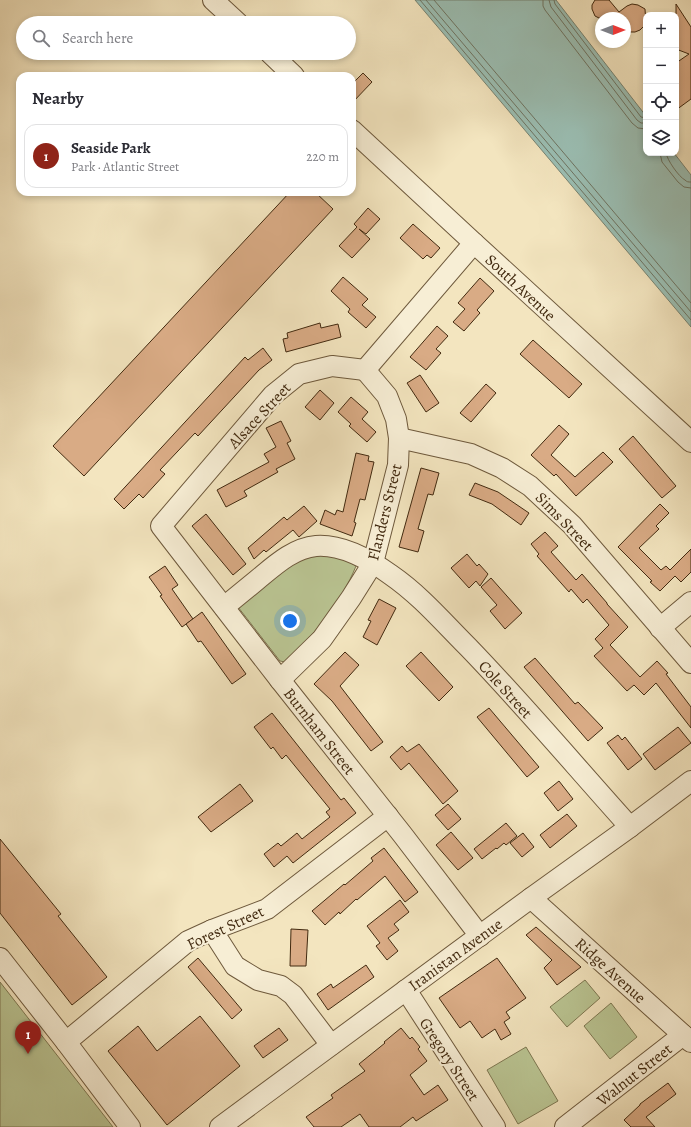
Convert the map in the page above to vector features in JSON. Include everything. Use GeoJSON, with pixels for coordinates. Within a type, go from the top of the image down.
{"type":"FeatureCollection","features":[{"type":"Feature","properties":{"kind":"street"},"geometry":{"type":"LineString","coordinates":[[213,0],[230,16]]}},
{"type":"Feature","properties":{"kind":"street"},"geometry":{"type":"LineString","coordinates":[[277,60],[290,72]]}},
{"type":"Feature","properties":{"kind":"street","name":"South Avenue"},"geometry":{"type":"LineString","coordinates":[[356,134],[691,442]]}},
{"type":"Feature","properties":{"kind":"street"},"geometry":{"type":"LineString","coordinates":[[365,370],[474,243]]}},
{"type":"Feature","properties":{"kind":"street","name":"Alsace Street"},"geometry":{"type":"LineString","coordinates":[[161,526],[273,395],[299,374],[332,366],[365,370]]}},
{"type":"Feature","properties":{"kind":"street","name":"Flanders Street"},"geometry":{"type":"LineString","coordinates":[[280,680],[322,639],[351,598],[373,563],[398,465],[399,438],[396,419],[387,396],[365,370]]}},
{"type":"Feature","properties":{"kind":"street","name":"Sims Street"},"geometry":{"type":"LineString","coordinates":[[399,438],[471,454],[502,468],[530,486],[572,524],[691,663]]}},
{"type":"Feature","properties":{"kind":"street","name":"Burnham Street"},"geometry":{"type":"LineString","coordinates":[[161,526],[480,936]]}},
{"type":"Feature","properties":{"kind":"street","name":"Cole Street"},"geometry":{"type":"LineString","coordinates":[[224,607],[277,563],[294,552],[304,548],[314,546],[333,546],[373,563],[392,575],[415,594],[495,675],[630,827]]}},
{"type":"Feature","properties":{"kind":"street"},"geometry":{"type":"LineString","coordinates":[[660,628],[691,602]]}},
{"type":"Feature","properties":{"kind":"street","name":"Iranistan Avenue"},"geometry":{"type":"LineString","coordinates":[[220,1127],[691,781]]}},
{"type":"Feature","properties":{"kind":"street","name":"Forest Street"},"geometry":{"type":"LineString","coordinates":[[66,1042],[188,941],[266,909],[388,816]]}},
{"type":"Feature","properties":{"kind":"street","name":"Ridge Avenue"},"geometry":{"type":"LineString","coordinates":[[531,898],[687,1039]]}},
{"type":"Feature","properties":{"kind":"street"},"geometry":{"type":"LineString","coordinates":[[212,930],[235,966],[258,980],[281,986],[293,995],[331,1045]]}},
{"type":"Feature","properties":{"kind":"street"},"geometry":{"type":"LineString","coordinates":[[0,958],[130,1127]]}},
{"type":"Feature","properties":{"kind":"street","name":"Gregory Street"},"geometry":{"type":"LineString","coordinates":[[406,990],[495,1127]]}},
{"type":"Feature","properties":{"kind":"street","name":"Walnut Street"},"geometry":{"type":"LineString","coordinates":[[565,1127],[687,1039]]}},
{"type":"Feature","properties":{"kind":"green space"},"geometry":{"type":"Polygon","coordinates":[[[333,552],[356,566],[350,580],[335,606],[316,630],[285,662],[280,661],[238,607],[296,557],[333,552]]]}},
{"type":"Feature","properties":{"kind":"green space"},"geometry":{"type":"Polygon","coordinates":[[[585,980],[600,998],[567,1027],[550,1007],[585,980]]]}},
{"type":"Feature","properties":{"kind":"green space"},"geometry":{"type":"Polygon","coordinates":[[[0,982],[113,1127],[0,1127],[0,982]]]}},
{"type":"Feature","properties":{"kind":"green space"},"geometry":{"type":"Polygon","coordinates":[[[611,1003],[637,1037],[610,1059],[584,1026],[611,1003]]]}},
{"type":"Feature","properties":{"kind":"green space"},"geometry":{"type":"Polygon","coordinates":[[[526,1047],[558,1101],[518,1124],[487,1070],[526,1047]]]}},
{"type":"Feature","properties":{"kind":"water"},"geometry":{"type":"Polygon","coordinates":[[[415,0],[556,0],[643,112],[643,156],[676,156],[691,175],[691,327],[415,0]]]}},
{"type":"Feature","properties":{"kind":"building"},"geometry":{"type":"Polygon","coordinates":[[[595,0],[609,0],[619,12],[595,12],[595,16],[592,5],[595,0]]]}},
{"type":"Feature","properties":{"kind":"building"},"geometry":{"type":"Polygon","coordinates":[[[632,4],[638,5],[645,9],[645,12],[643,12],[643,27],[635,32],[631,32],[631,12],[619,12],[632,4]]]}},
{"type":"Feature","properties":{"kind":"building"},"geometry":{"type":"Polygon","coordinates":[[[676,4],[691,27],[691,99],[679,108],[679,61],[689,54],[679,50],[679,12],[676,12],[676,4]]]}},
{"type":"Feature","properties":{"kind":"building"},"geometry":{"type":"Polygon","coordinates":[[[363,73],[372,82],[356,99],[356,80],[363,73]]]}},
{"type":"Feature","properties":{"kind":"building"},"geometry":{"type":"Polygon","coordinates":[[[286,196],[319,196],[333,209],[84,476],[53,446],[286,196]]]}},
{"type":"Feature","properties":{"kind":"building"},"geometry":{"type":"Polygon","coordinates":[[[368,208],[380,219],[366,234],[359,229],[370,239],[352,258],[339,246],[357,227],[354,224],[368,208]]]}},
{"type":"Feature","properties":{"kind":"building"},"geometry":{"type":"Polygon","coordinates":[[[413,224],[440,248],[431,258],[427,255],[423,259],[400,238],[413,224]]]}},
{"type":"Feature","properties":{"kind":"building"},"geometry":{"type":"Polygon","coordinates":[[[343,277],[368,299],[362,305],[376,317],[366,328],[348,312],[350,309],[331,291],[343,277]]]}},
{"type":"Feature","properties":{"kind":"building"},"geometry":{"type":"Polygon","coordinates":[[[480,278],[494,291],[477,310],[480,313],[464,331],[453,322],[465,309],[458,303],[480,278]]]}},
{"type":"Feature","properties":{"kind":"building"},"geometry":{"type":"Polygon","coordinates":[[[320,323],[321,328],[338,324],[341,337],[286,352],[283,339],[288,338],[287,333],[320,323]]]}},
{"type":"Feature","properties":{"kind":"building"},"geometry":{"type":"Polygon","coordinates":[[[437,326],[448,336],[436,349],[441,353],[426,370],[410,357],[437,326]]]}},
{"type":"Feature","properties":{"kind":"building"},"geometry":{"type":"Polygon","coordinates":[[[533,340],[582,384],[569,398],[520,354],[533,340]]]}},
{"type":"Feature","properties":{"kind":"building"},"geometry":{"type":"Polygon","coordinates":[[[263,348],[272,360],[259,370],[198,436],[195,433],[160,470],[165,474],[143,498],[139,494],[124,509],[114,499],[245,357],[248,360],[263,348]]]}},
{"type":"Feature","properties":{"kind":"building"},"geometry":{"type":"Polygon","coordinates":[[[420,375],[439,403],[426,412],[407,383],[420,375]]]}},
{"type":"Feature","properties":{"kind":"building"},"geometry":{"type":"Polygon","coordinates":[[[486,384],[496,393],[471,422],[460,413],[486,384]]]}},
{"type":"Feature","properties":{"kind":"building"},"geometry":{"type":"Polygon","coordinates":[[[320,390],[334,403],[320,420],[305,407],[320,390]]]}},
{"type":"Feature","properties":{"kind":"building"},"geometry":{"type":"Polygon","coordinates":[[[351,397],[368,412],[362,419],[376,432],[367,442],[349,426],[351,424],[338,412],[351,397]]]}},
{"type":"Feature","properties":{"kind":"building"},"geometry":{"type":"Polygon","coordinates":[[[281,421],[291,441],[287,443],[295,459],[276,469],[278,472],[244,491],[247,496],[226,507],[217,490],[269,462],[264,454],[276,447],[266,428],[281,421]]]}},
{"type":"Feature","properties":{"kind":"building"},"geometry":{"type":"Polygon","coordinates":[[[559,425],[569,434],[551,455],[575,477],[603,452],[613,462],[576,496],[556,474],[554,476],[531,455],[559,425]]]}},
{"type":"Feature","properties":{"kind":"building"},"geometry":{"type":"Polygon","coordinates":[[[633,436],[676,486],[662,498],[619,449],[633,436]]]}},
{"type":"Feature","properties":{"kind":"building"},"geometry":{"type":"Polygon","coordinates":[[[356,453],[369,456],[368,461],[374,462],[365,500],[360,499],[352,536],[320,524],[325,510],[335,515],[337,510],[343,512],[356,453]]]}},
{"type":"Feature","properties":{"kind":"building"},"geometry":{"type":"Polygon","coordinates":[[[421,468],[439,473],[433,495],[428,494],[418,529],[424,531],[418,552],[399,547],[421,468]]]}},
{"type":"Feature","properties":{"kind":"building"},"geometry":{"type":"Polygon","coordinates":[[[475,483],[498,492],[529,513],[521,525],[492,504],[469,495],[475,483]]]}},
{"type":"Feature","properties":{"kind":"building"},"geometry":{"type":"Polygon","coordinates":[[[660,504],[669,513],[656,526],[659,529],[639,548],[661,570],[666,566],[670,570],[691,549],[691,572],[681,582],[675,576],[660,591],[618,547],[660,504]]]}},
{"type":"Feature","properties":{"kind":"building"},"geometry":{"type":"Polygon","coordinates":[[[304,506],[317,521],[299,537],[293,530],[266,552],[264,550],[254,559],[248,548],[284,517],[287,520],[304,506]]]}},
{"type":"Feature","properties":{"kind":"building"},"geometry":{"type":"Polygon","coordinates":[[[206,514],[246,564],[233,575],[192,526],[206,514]]]}},
{"type":"Feature","properties":{"kind":"building"},"geometry":{"type":"Polygon","coordinates":[[[545,532],[558,546],[551,552],[576,580],[582,574],[628,627],[610,645],[640,677],[657,661],[668,673],[666,674],[691,707],[691,728],[656,683],[644,695],[634,685],[627,691],[594,656],[603,648],[595,639],[609,625],[587,599],[583,603],[571,589],[569,592],[537,556],[539,554],[531,544],[545,532]]]}},
{"type":"Feature","properties":{"kind":"building"},"geometry":{"type":"Polygon","coordinates":[[[467,554],[477,566],[479,564],[488,574],[480,586],[476,581],[469,588],[451,568],[467,554]]]}},
{"type":"Feature","properties":{"kind":"building"},"geometry":{"type":"Polygon","coordinates":[[[165,566],[178,585],[172,589],[193,619],[182,627],[160,596],[162,595],[149,577],[165,566]]]}},
{"type":"Feature","properties":{"kind":"building"},"geometry":{"type":"Polygon","coordinates":[[[491,578],[522,613],[505,629],[490,611],[497,605],[481,587],[491,578]]]}},
{"type":"Feature","properties":{"kind":"building"},"geometry":{"type":"Polygon","coordinates":[[[379,599],[396,608],[377,645],[363,637],[371,621],[368,620],[379,599]]]}},
{"type":"Feature","properties":{"kind":"building"},"geometry":{"type":"Polygon","coordinates":[[[202,612],[246,674],[232,684],[201,641],[198,642],[186,624],[202,612]]]}},
{"type":"Feature","properties":{"kind":"building"},"geometry":{"type":"Polygon","coordinates":[[[345,652],[359,665],[340,686],[383,742],[371,751],[332,701],[314,684],[345,652]]]}},
{"type":"Feature","properties":{"kind":"building"},"geometry":{"type":"Polygon","coordinates":[[[421,652],[453,687],[439,701],[406,666],[421,652]]]}},
{"type":"Feature","properties":{"kind":"building"},"geometry":{"type":"Polygon","coordinates":[[[535,658],[575,704],[578,702],[603,728],[588,741],[524,667],[535,658]]]}},
{"type":"Feature","properties":{"kind":"building"},"geometry":{"type":"Polygon","coordinates":[[[489,708],[539,767],[527,777],[477,717],[489,708]]]}},
{"type":"Feature","properties":{"kind":"building"},"geometry":{"type":"Polygon","coordinates":[[[272,713],[341,800],[344,798],[356,813],[293,863],[287,856],[274,867],[264,854],[278,843],[281,846],[297,833],[302,839],[330,817],[326,812],[330,809],[286,755],[282,759],[273,747],[271,749],[254,727],[272,713]]]}},
{"type":"Feature","properties":{"kind":"building"},"geometry":{"type":"Polygon","coordinates":[[[678,727],[691,743],[655,770],[643,754],[678,727]]]}},
{"type":"Feature","properties":{"kind":"building"},"geometry":{"type":"Polygon","coordinates":[[[618,735],[622,740],[625,737],[642,759],[628,770],[607,743],[618,735]]]}},
{"type":"Feature","properties":{"kind":"building"},"geometry":{"type":"Polygon","coordinates":[[[419,744],[458,791],[443,804],[409,763],[401,770],[390,757],[402,746],[407,752],[419,744]]]}},
{"type":"Feature","properties":{"kind":"building"},"geometry":{"type":"Polygon","coordinates":[[[559,781],[573,799],[558,811],[544,793],[559,781]]]}},
{"type":"Feature","properties":{"kind":"building"},"geometry":{"type":"Polygon","coordinates":[[[240,784],[253,801],[211,832],[198,817],[240,784]]]}},
{"type":"Feature","properties":{"kind":"building"},"geometry":{"type":"Polygon","coordinates":[[[448,804],[461,819],[448,830],[435,815],[448,804]]]}},
{"type":"Feature","properties":{"kind":"building"},"geometry":{"type":"Polygon","coordinates":[[[567,814],[577,826],[550,848],[540,835],[567,814]]]}},
{"type":"Feature","properties":{"kind":"building"},"geometry":{"type":"Polygon","coordinates":[[[506,823],[517,836],[506,845],[504,843],[497,849],[496,848],[482,859],[474,849],[506,823]]]}},
{"type":"Feature","properties":{"kind":"building"},"geometry":{"type":"Polygon","coordinates":[[[451,832],[473,858],[458,870],[436,845],[451,832]]]}},
{"type":"Feature","properties":{"kind":"building"},"geometry":{"type":"Polygon","coordinates":[[[523,833],[534,847],[522,857],[510,843],[523,833]]]}},
{"type":"Feature","properties":{"kind":"building"},"geometry":{"type":"Polygon","coordinates":[[[0,839],[61,914],[58,916],[107,977],[72,1005],[0,913],[0,839]]]}},
{"type":"Feature","properties":{"kind":"building"},"geometry":{"type":"Polygon","coordinates":[[[384,848],[418,892],[405,902],[385,876],[340,914],[339,912],[325,925],[312,911],[373,861],[371,858],[384,848]]]}},
{"type":"Feature","properties":{"kind":"building"},"geometry":{"type":"Polygon","coordinates":[[[400,900],[409,912],[394,924],[399,930],[388,938],[398,951],[387,960],[376,946],[380,943],[367,926],[400,900]]]}},
{"type":"Feature","properties":{"kind":"building"},"geometry":{"type":"Polygon","coordinates":[[[536,927],[581,967],[557,985],[544,968],[552,960],[526,935],[536,927]]]}},
{"type":"Feature","properties":{"kind":"building"},"geometry":{"type":"Polygon","coordinates":[[[291,929],[308,930],[306,966],[290,966],[291,929]]]}},
{"type":"Feature","properties":{"kind":"building"},"geometry":{"type":"Polygon","coordinates":[[[198,958],[242,1010],[232,1019],[188,967],[198,958]]]}},
{"type":"Feature","properties":{"kind":"building"},"geometry":{"type":"Polygon","coordinates":[[[497,958],[526,998],[506,1012],[510,1018],[504,1022],[511,1034],[501,1040],[495,1029],[482,1038],[470,1021],[460,1028],[439,998],[497,958]]]}},
{"type":"Feature","properties":{"kind":"building"},"geometry":{"type":"Polygon","coordinates":[[[366,965],[374,977],[328,1010],[317,994],[331,984],[333,988],[366,965]]]}},
{"type":"Feature","properties":{"kind":"building"},"geometry":{"type":"Polygon","coordinates":[[[200,1016],[240,1066],[167,1125],[108,1051],[138,1026],[157,1051],[200,1016]]]}},
{"type":"Feature","properties":{"kind":"building"},"geometry":{"type":"Polygon","coordinates":[[[279,1028],[288,1040],[263,1058],[254,1046],[279,1028]]]}},
{"type":"Feature","properties":{"kind":"building"},"geometry":{"type":"Polygon","coordinates":[[[401,1028],[410,1039],[412,1037],[420,1047],[418,1049],[427,1061],[410,1075],[424,1095],[438,1085],[448,1100],[416,1121],[413,1117],[400,1127],[369,1127],[360,1114],[341,1127],[314,1127],[306,1117],[333,1098],[331,1095],[365,1071],[359,1064],[401,1028]]]}},
{"type":"Feature","properties":{"kind":"building"},"geometry":{"type":"Polygon","coordinates":[[[668,1083],[676,1094],[646,1117],[655,1127],[631,1127],[624,1120],[640,1104],[668,1083]]]}},
{"type":"Feature","properties":{"kind":"place","name":"Seaside Park"},"geometry":{"type":"Point","coordinates":[28,1054]}}]}
